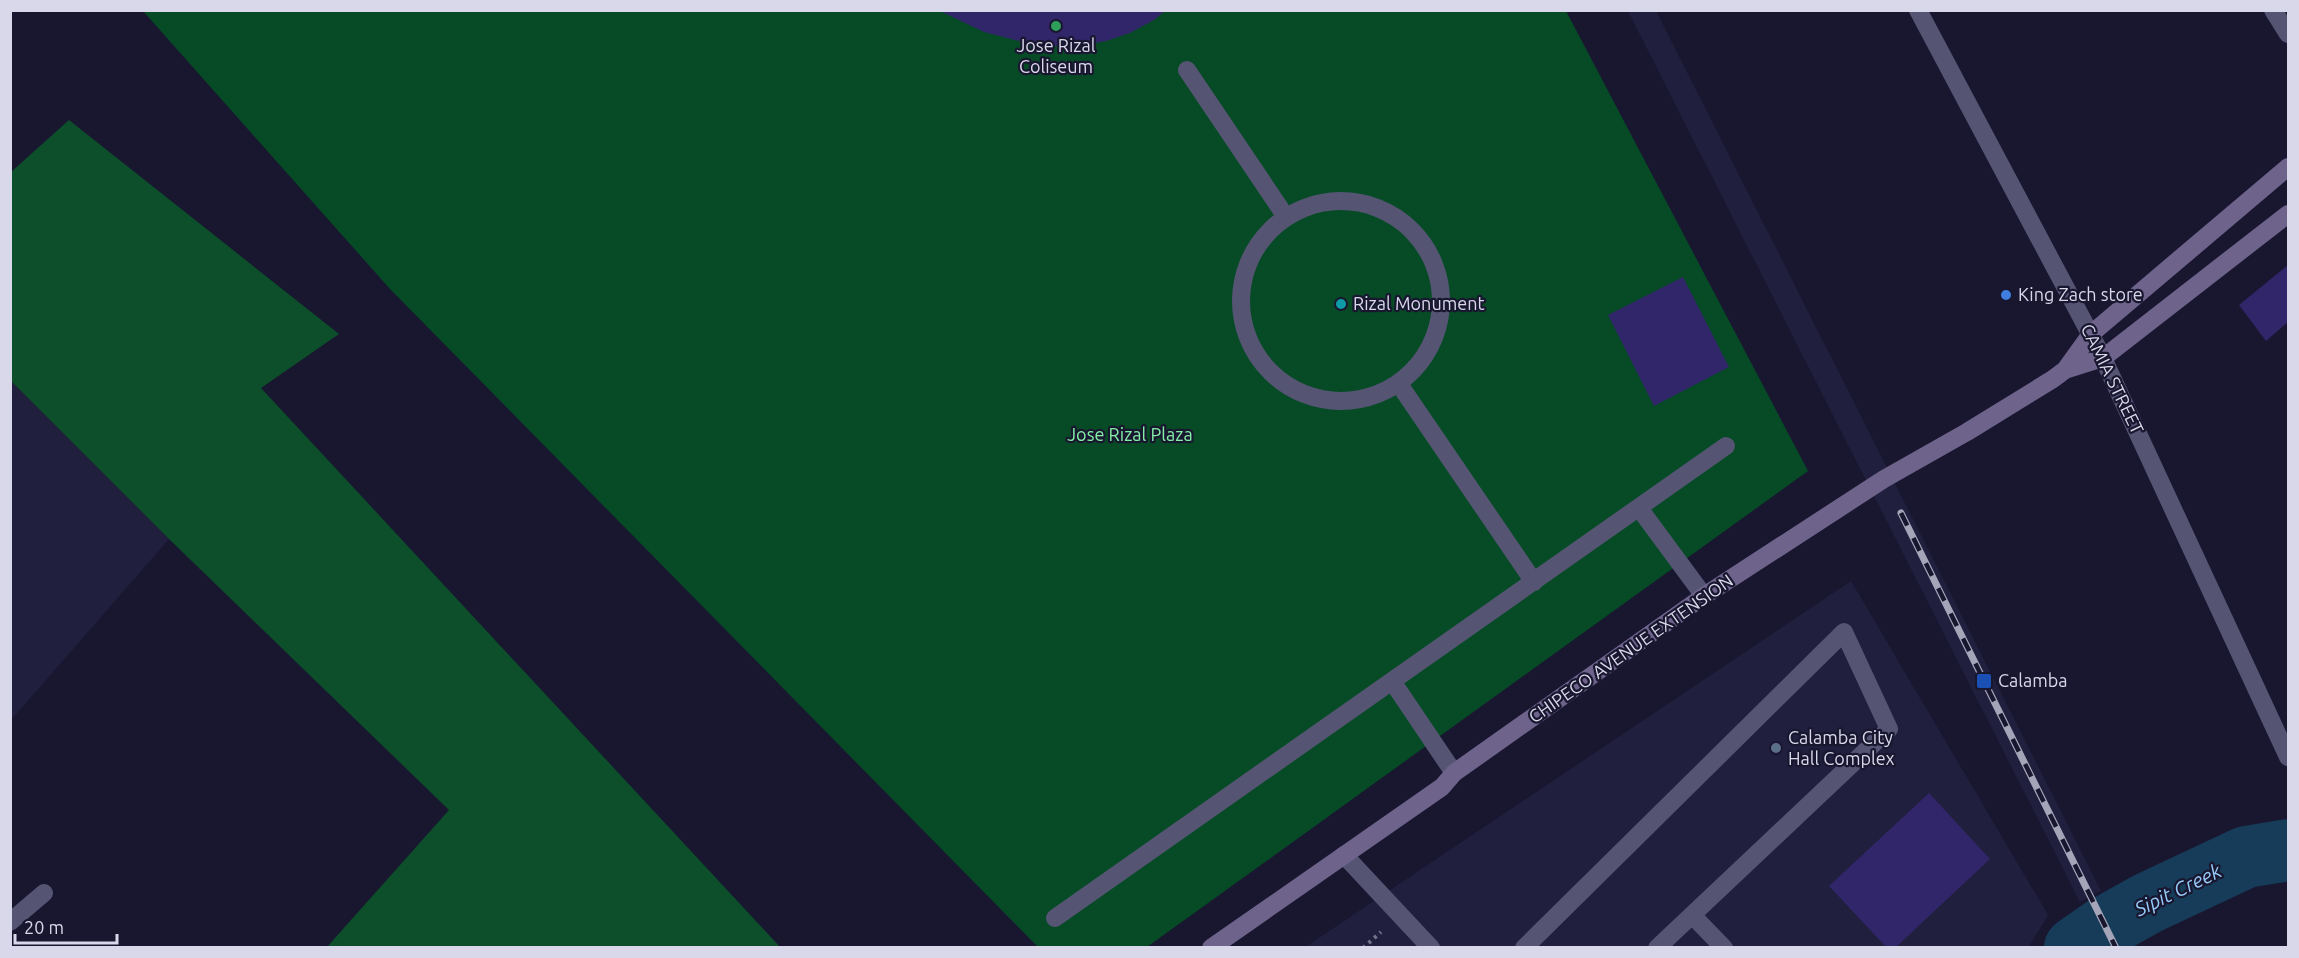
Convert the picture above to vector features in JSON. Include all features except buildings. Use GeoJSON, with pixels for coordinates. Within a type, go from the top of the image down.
{"type":"FeatureCollection","features":[{"type":"Feature","properties":{"kind":"main road","name":"CHIPECO AVENUE EXTENSION"},"geometry":{"type":"LineString","coordinates":[[2065,370],[2091,334],[2289,168]]}},
{"type":"Feature","properties":{"kind":"main road","name":"CHIPECO AVENUE EXTENSION"},"geometry":{"type":"LineString","coordinates":[[1211,948],[1442,787],[1454,773],[1704,596],[1884,479],[1967,432],[2065,370],[2103,358],[2289,214]]}},
{"type":"Feature","properties":{"kind":"street","name":"CAMIA STREET"},"geometry":{"type":"LineString","coordinates":[[1918,10],[2103,358],[2289,757]]}},
{"type":"Feature","properties":{"kind":"street"},"geometry":{"type":"LineString","coordinates":[[2273,10],[2289,34]]}},
{"type":"Feature","properties":{"kind":"street"},"geometry":{"type":"LineString","coordinates":[[1187,70],[1286,217]]}},
{"type":"Feature","properties":{"kind":"street"},"geometry":{"type":"LineString","coordinates":[[1353,201],[1386,212],[1414,232],[1433,260],[1442,294],[1438,328],[1424,359],[1399,384],[1366,398],[1331,401],[1297,392],[1268,371],[1248,341],[1240,307],[1245,272],[1260,241],[1286,217],[1318,204],[1353,201]]}},
{"type":"Feature","properties":{"kind":"street"},"geometry":{"type":"LineString","coordinates":[[1399,384],[1534,582]]}},
{"type":"Feature","properties":{"kind":"street"},"geometry":{"type":"LineString","coordinates":[[1055,918],[1726,446]]}},
{"type":"Feature","properties":{"kind":"street"},"geometry":{"type":"LineString","coordinates":[[1639,508],[1704,596]]}},
{"type":"Feature","properties":{"kind":"street"},"geometry":{"type":"LineString","coordinates":[[1524,948],[1844,632],[1889,729],[1657,948]]}},
{"type":"Feature","properties":{"kind":"street"},"geometry":{"type":"LineString","coordinates":[[1392,681],[1454,773]]}},
{"type":"Feature","properties":{"kind":"street"},"geometry":{"type":"LineString","coordinates":[[1344,855],[1431,948]]}},
{"type":"Feature","properties":{"kind":"street"},"geometry":{"type":"LineString","coordinates":[[10,922],[44,893]]}},
{"type":"Feature","properties":{"kind":"street"},"geometry":{"type":"LineString","coordinates":[[1692,915],[1724,948]]}},
{"type":"Feature","properties":{"kind":"shaded area"},"geometry":{"type":"Polygon","coordinates":[[[1628,11],[1656,11],[2101,891],[2080,902],[1628,11]]]}},
{"type":"Feature","properties":{"kind":"shaded area"},"geometry":{"type":"Polygon","coordinates":[[[11,381],[169,539],[11,720],[11,381]]]}},
{"type":"Feature","properties":{"kind":"shaded area","name":"Calamba City Hall Complex"},"geometry":{"type":"Polygon","coordinates":[[[1851,581],[2048,915],[2028,948],[1304,948],[1851,581]]]}},
{"type":"Feature","properties":{"kind":"green space","name":"Jose Rizal Plaza"},"geometry":{"type":"Polygon","coordinates":[[[143,11],[1566,11],[1808,471],[1147,947],[1038,947],[390,289],[143,11]]]}},
{"type":"Feature","properties":{"kind":"green space"},"geometry":{"type":"Polygon","coordinates":[[[69,120],[339,334],[261,388],[780,947],[327,947],[449,810],[169,539],[11,381],[11,172],[69,120]]]}},
{"type":"Feature","properties":{"kind":"waterway","name":"Sipit Creek"},"geometry":{"type":"LineString","coordinates":[[2075,948],[2105,927],[2148,903],[2246,857],[2288,850]]}},
{"type":"Feature","properties":{"kind":"railway"},"geometry":{"type":"LineString","coordinates":[[1901,513],[2116,948]]}},
{"type":"Feature","properties":{"kind":"place","name":"Jose Rizal Coliseum"},"geometry":{"type":"Point","coordinates":[1056,26]}},
{"type":"Feature","properties":{"kind":"place","name":"King Zach store"},"geometry":{"type":"Point","coordinates":[2006,295]}},
{"type":"Feature","properties":{"kind":"place","name":"Rizal Monument"},"geometry":{"type":"Point","coordinates":[1341,304]}},
{"type":"Feature","properties":{"kind":"place","name":"Calamba"},"geometry":{"type":"Point","coordinates":[1984,681]}},
{"type":"Feature","properties":{"kind":"place","name":"Calamba City Hall Complex"},"geometry":{"type":"Point","coordinates":[1776,748]}}]}
